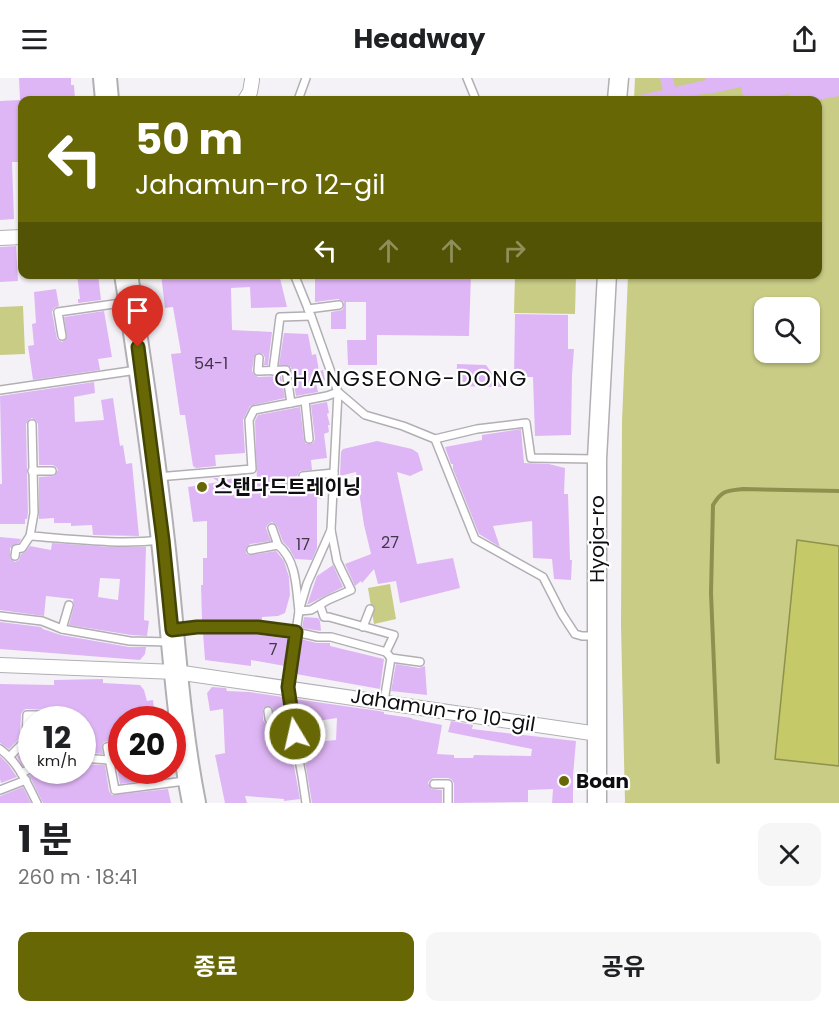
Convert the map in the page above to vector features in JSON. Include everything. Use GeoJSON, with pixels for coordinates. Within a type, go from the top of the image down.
{"type":"FeatureCollection","features":[{"type":"Feature","properties":{"kind":"main road"},"geometry":{"type":"LineString","coordinates":[[105,78],[107,96]]}},
{"type":"Feature","properties":{"kind":"main road"},"geometry":{"type":"LineString","coordinates":[[127,279],[163,540],[177,706]]}},
{"type":"Feature","properties":{"kind":"main road"},"geometry":{"type":"LineString","coordinates":[[186,766],[194,803]]}},
{"type":"Feature","properties":{"kind":"street"},"geometry":{"type":"LineString","coordinates":[[617,96],[619,78]]}},
{"type":"Feature","properties":{"kind":"street"},"geometry":{"type":"LineString","coordinates":[[248,96],[252,80]]}},
{"type":"Feature","properties":{"kind":"street"},"geometry":{"type":"LineString","coordinates":[[0,238],[18,237]]}},
{"type":"Feature","properties":{"kind":"street","name":"Hyoja-ro"},"geometry":{"type":"LineString","coordinates":[[597,803],[597,459],[607,279]]}},
{"type":"Feature","properties":{"kind":"street","name":"Jahamun-ro 10-gil"},"geometry":{"type":"LineString","coordinates":[[0,665],[176,672],[598,734]]}},
{"type":"Feature","properties":{"kind":"lane"},"geometry":{"type":"LineString","coordinates":[[299,96],[306,78]]}},
{"type":"Feature","properties":{"kind":"lane"},"geometry":{"type":"LineString","coordinates":[[466,78],[474,96]]}},
{"type":"Feature","properties":{"kind":"lane"},"geometry":{"type":"LineString","coordinates":[[296,279],[338,392],[331,530],[337,561],[351,590],[310,610],[299,611]]}},
{"type":"Feature","properties":{"kind":"lane"},"geometry":{"type":"LineString","coordinates":[[62,336],[58,312],[130,302]]}},
{"type":"Feature","properties":{"kind":"lane"},"geometry":{"type":"LineString","coordinates":[[273,371],[280,317],[339,305]]}},
{"type":"Feature","properties":{"kind":"lane"},"geometry":{"type":"LineString","coordinates":[[259,358],[258,371],[286,370],[291,403]]}},
{"type":"Feature","properties":{"kind":"lane"},"geometry":{"type":"LineString","coordinates":[[0,390],[141,370]]}},
{"type":"Feature","properties":{"kind":"lane"},"geometry":{"type":"LineString","coordinates":[[154,478],[252,469],[249,420],[254,410],[338,392]]}},
{"type":"Feature","properties":{"kind":"lane"},"geometry":{"type":"LineString","coordinates":[[338,392],[365,415],[404,426],[435,439],[477,429],[526,423],[531,458],[597,459]]}},
{"type":"Feature","properties":{"kind":"lane"},"geometry":{"type":"LineString","coordinates":[[305,400],[309,439]]}},
{"type":"Feature","properties":{"kind":"lane"},"geometry":{"type":"LineString","coordinates":[[15,556],[16,549],[22,548],[30,536],[34,513],[32,423]]}},
{"type":"Feature","properties":{"kind":"lane"},"geometry":{"type":"LineString","coordinates":[[435,439],[475,539],[543,577],[562,614],[575,633],[582,636],[597,636]]}},
{"type":"Feature","properties":{"kind":"lane"},"geometry":{"type":"LineString","coordinates":[[32,471],[52,471]]}},
{"type":"Feature","properties":{"kind":"lane"},"geometry":{"type":"LineString","coordinates":[[303,476],[334,473]]}},
{"type":"Feature","properties":{"kind":"lane"},"geometry":{"type":"LineString","coordinates":[[272,528],[278,545],[285,551],[293,566],[299,611]]}},
{"type":"Feature","properties":{"kind":"lane"},"geometry":{"type":"LineString","coordinates":[[306,803],[288,687],[299,611],[307,584],[331,530]]}},
{"type":"Feature","properties":{"kind":"lane"},"geometry":{"type":"LineString","coordinates":[[30,536],[147,542],[163,540]]}},
{"type":"Feature","properties":{"kind":"lane"},"geometry":{"type":"LineString","coordinates":[[251,550],[278,545]]}},
{"type":"Feature","properties":{"kind":"lane"},"geometry":{"type":"LineString","coordinates":[[62,630],[69,605]]}},
{"type":"Feature","properties":{"kind":"lane"},"geometry":{"type":"LineString","coordinates":[[320,605],[324,617],[394,635],[389,655],[384,701]]}},
{"type":"Feature","properties":{"kind":"lane"},"geometry":{"type":"LineString","coordinates":[[363,627],[370,609]]}},
{"type":"Feature","properties":{"kind":"lane"},"geometry":{"type":"LineString","coordinates":[[0,616],[42,621],[62,630],[130,641],[172,636],[197,627],[258,627],[318,637],[332,637],[420,662]]}},
{"type":"Feature","properties":{"kind":"lane"},"geometry":{"type":"LineString","coordinates":[[268,711],[269,718],[291,717]]}},
{"type":"Feature","properties":{"kind":"lane"},"geometry":{"type":"LineString","coordinates":[[0,749],[10,756],[18,768]]}},
{"type":"Feature","properties":{"kind":"lane"},"geometry":{"type":"LineString","coordinates":[[10,756],[18,749]]}},
{"type":"Feature","properties":{"kind":"lane"},"geometry":{"type":"LineString","coordinates":[[186,781],[190,781]]}},
{"type":"Feature","properties":{"kind":"lane"},"geometry":{"type":"LineString","coordinates":[[0,790],[18,783]]}},
{"type":"Feature","properties":{"kind":"lane"},"geometry":{"type":"LineString","coordinates":[[28,784],[37,803]]}},
{"type":"Feature","properties":{"kind":"lane"},"geometry":{"type":"LineString","coordinates":[[114,784],[115,790],[165,784]]}},
{"type":"Feature","properties":{"kind":"lane"},"geometry":{"type":"LineString","coordinates":[[434,784],[447,784],[448,803]]}},
{"type":"Feature","properties":{"kind":"shaded area"},"geometry":{"type":"Polygon","coordinates":[[[635,78],[839,78],[839,803],[625,803],[621,626],[622,421],[628,279],[822,279],[822,96],[634,96],[635,78]]]}},
{"type":"Feature","properties":{"kind":"shaded area"},"geometry":{"type":"Polygon","coordinates":[[[515,279],[576,279],[575,314],[514,313],[515,279]]]}},
{"type":"Feature","properties":{"kind":"shaded area"},"geometry":{"type":"Polygon","coordinates":[[[23,306],[25,354],[0,355],[0,307],[23,306]]]}},
{"type":"Feature","properties":{"kind":"shaded area"},"geometry":{"type":"Polygon","coordinates":[[[797,540],[839,546],[839,766],[775,759],[797,540]]]}},
{"type":"Feature","properties":{"kind":"shaded area"},"geometry":{"type":"Polygon","coordinates":[[[390,584],[396,619],[374,624],[368,588],[390,584]]]}},
{"type":"Feature","properties":{"kind":"building"},"geometry":{"type":"Polygon","coordinates":[[[19,78],[71,78],[71,85],[74,85],[75,96],[20,96],[19,78]]]}},
{"type":"Feature","properties":{"kind":"building"},"geometry":{"type":"Polygon","coordinates":[[[660,78],[673,78],[675,87],[706,80],[706,78],[839,78],[839,96],[822,99],[822,96],[789,96],[789,94],[743,96],[741,87],[692,96],[635,96],[663,90],[660,78]]]}},
{"type":"Feature","properties":{"kind":"building"},"geometry":{"type":"Polygon","coordinates":[[[18,100],[18,162],[12,162],[14,219],[0,220],[0,101],[18,100]]]}},
{"type":"Feature","properties":{"kind":"building"},"geometry":{"type":"Polygon","coordinates":[[[16,246],[18,281],[0,282],[0,247],[16,246]]]}},
{"type":"Feature","properties":{"kind":"building"},"geometry":{"type":"Polygon","coordinates":[[[78,279],[99,279],[101,300],[78,303],[80,299],[78,279]]]}},
{"type":"Feature","properties":{"kind":"building"},"geometry":{"type":"Polygon","coordinates":[[[162,279],[280,279],[287,307],[251,308],[250,287],[231,288],[232,330],[272,332],[268,365],[264,365],[263,354],[257,353],[254,357],[252,371],[258,377],[281,376],[285,398],[250,406],[243,420],[245,453],[215,455],[216,466],[196,468],[193,466],[185,415],[180,415],[171,354],[181,353],[173,307],[165,308],[162,279]]]}},
{"type":"Feature","properties":{"kind":"building"},"geometry":{"type":"Polygon","coordinates":[[[315,279],[471,279],[469,336],[377,335],[377,365],[348,365],[347,340],[366,340],[366,302],[346,302],[346,329],[331,329],[331,312],[342,310],[344,302],[338,299],[315,302],[315,279]]]}},
{"type":"Feature","properties":{"kind":"building"},"geometry":{"type":"Polygon","coordinates":[[[56,289],[59,306],[52,312],[57,339],[62,342],[67,337],[64,317],[104,311],[112,357],[98,359],[100,370],[33,380],[28,346],[34,345],[32,324],[36,323],[34,292],[56,289]]]}},
{"type":"Feature","properties":{"kind":"building"},"geometry":{"type":"Polygon","coordinates":[[[515,314],[568,315],[568,349],[574,349],[571,435],[535,436],[533,377],[514,377],[515,314]]]}},
{"type":"Feature","properties":{"kind":"building"},"geometry":{"type":"Polygon","coordinates":[[[284,333],[308,334],[312,355],[316,354],[319,371],[323,370],[325,380],[316,383],[318,392],[296,396],[291,367],[279,365],[284,333]]]}},
{"type":"Feature","properties":{"kind":"building"},"geometry":{"type":"Polygon","coordinates":[[[457,364],[486,365],[502,387],[456,386],[457,364]]]}},
{"type":"Feature","properties":{"kind":"building"},"geometry":{"type":"Polygon","coordinates":[[[94,382],[95,393],[74,397],[75,422],[104,420],[101,400],[113,398],[120,446],[123,445],[126,464],[132,463],[139,536],[93,535],[92,525],[71,526],[71,523],[54,523],[54,518],[39,519],[39,477],[54,476],[58,470],[53,465],[39,465],[38,424],[32,418],[26,424],[27,519],[25,519],[25,524],[0,524],[0,484],[2,484],[0,396],[94,382]]]}},
{"type":"Feature","properties":{"kind":"building"},"geometry":{"type":"Polygon","coordinates":[[[327,402],[330,425],[328,425],[329,432],[324,434],[327,458],[311,460],[312,470],[300,471],[297,476],[303,482],[322,480],[321,499],[317,498],[317,548],[312,560],[295,559],[283,542],[277,526],[272,522],[266,528],[271,541],[250,544],[246,549],[246,553],[250,555],[276,551],[284,561],[289,577],[290,595],[285,613],[262,617],[262,622],[202,621],[201,585],[203,585],[203,558],[207,558],[207,521],[193,522],[188,487],[219,482],[213,478],[218,478],[218,481],[242,477],[257,483],[255,421],[258,415],[300,407],[304,440],[306,444],[310,444],[315,439],[311,405],[327,402]]]}},
{"type":"Feature","properties":{"kind":"building"},"geometry":{"type":"Polygon","coordinates":[[[521,429],[524,463],[549,464],[565,468],[564,494],[568,494],[571,580],[554,579],[552,559],[533,558],[532,521],[493,526],[500,547],[479,534],[445,447],[482,440],[482,435],[521,429]]]}},
{"type":"Feature","properties":{"kind":"building"},"geometry":{"type":"Polygon","coordinates":[[[377,441],[412,449],[418,453],[423,470],[410,476],[397,472],[417,564],[453,558],[460,588],[400,603],[396,581],[378,584],[374,569],[362,583],[361,581],[355,586],[345,564],[371,554],[356,472],[340,476],[341,452],[343,449],[377,441]]]}},
{"type":"Feature","properties":{"kind":"building"},"geometry":{"type":"Polygon","coordinates":[[[0,537],[21,539],[19,543],[10,548],[10,558],[15,562],[30,546],[51,550],[52,543],[146,547],[144,620],[149,621],[147,636],[69,625],[74,606],[73,599],[46,596],[44,616],[0,610],[0,537]],[[100,578],[98,597],[118,600],[120,579],[100,578]]]}},
{"type":"Feature","properties":{"kind":"building"},"geometry":{"type":"Polygon","coordinates":[[[333,565],[343,587],[307,605],[317,576],[333,565]]]}},
{"type":"Feature","properties":{"kind":"building"},"geometry":{"type":"Polygon","coordinates":[[[304,617],[318,618],[321,631],[302,628],[304,617]]]}},
{"type":"Feature","properties":{"kind":"building"},"geometry":{"type":"Polygon","coordinates":[[[0,622],[41,627],[61,635],[129,647],[146,647],[145,654],[140,660],[0,649],[0,622]]]}},
{"type":"Feature","properties":{"kind":"building"},"geometry":{"type":"Polygon","coordinates":[[[203,633],[262,633],[262,635],[289,639],[285,666],[251,660],[251,666],[205,660],[203,633]]]}},
{"type":"Feature","properties":{"kind":"building"},"geometry":{"type":"Polygon","coordinates":[[[301,639],[330,643],[330,646],[384,659],[380,689],[296,674],[301,639]]]}},
{"type":"Feature","properties":{"kind":"building"},"geometry":{"type":"Polygon","coordinates":[[[396,664],[419,668],[425,666],[427,695],[391,691],[396,664]]]}},
{"type":"Feature","properties":{"kind":"building"},"geometry":{"type":"Polygon","coordinates":[[[103,679],[103,683],[140,685],[147,701],[153,700],[154,706],[108,706],[108,741],[104,742],[102,746],[103,754],[96,753],[96,706],[18,706],[18,740],[9,749],[0,743],[0,684],[54,685],[54,680],[103,679]]]}},
{"type":"Feature","properties":{"kind":"building"},"geometry":{"type":"Polygon","coordinates":[[[212,687],[226,688],[227,691],[283,697],[285,712],[274,713],[272,707],[267,706],[263,709],[263,720],[269,725],[286,723],[300,799],[284,801],[284,799],[245,796],[247,803],[225,803],[215,755],[225,753],[223,709],[210,711],[207,693],[212,687]]]}},
{"type":"Feature","properties":{"kind":"building"},"geometry":{"type":"Polygon","coordinates":[[[295,699],[379,711],[384,714],[442,725],[437,754],[454,755],[454,758],[473,758],[474,755],[531,756],[532,749],[448,732],[451,721],[473,725],[472,729],[576,741],[573,803],[552,803],[553,789],[528,790],[528,802],[454,803],[454,783],[451,779],[433,778],[428,783],[432,789],[442,790],[442,803],[312,803],[302,743],[336,740],[337,718],[317,721],[297,720],[295,699]]]}},
{"type":"Feature","properties":{"kind":"building"},"geometry":{"type":"Polygon","coordinates":[[[0,756],[17,777],[1,783],[0,779],[0,756]]]}},
{"type":"Feature","properties":{"kind":"building"},"geometry":{"type":"Polygon","coordinates":[[[96,765],[105,765],[109,791],[112,795],[168,789],[171,803],[43,803],[34,784],[96,784],[96,765]]]}},
{"type":"Feature","properties":{"kind":"building"},"geometry":{"type":"Polygon","coordinates":[[[23,787],[31,803],[0,803],[0,796],[23,787]]]}},
{"type":"Feature","properties":{"kind":"waterway"},"geometry":{"type":"LineString","coordinates":[[718,762],[711,593],[713,505],[719,496],[732,490],[839,491]]}},
{"type":"Feature","properties":{"kind":"place","name":"스탠다드트레이닝"},"geometry":{"type":"Point","coordinates":[202,487]}},
{"type":"Feature","properties":{"kind":"place","name":"Boan"},"geometry":{"type":"Point","coordinates":[564,781]}},
{"type":"Feature","properties":{"kind":"district","name":"CHANGSEONG-DONG"},"geometry":{"type":"Point","coordinates":[401,378]}},
{"type":"Feature","properties":{"kind":"route"},"geometry":{"type":"LineString","coordinates":[[138,347],[172,630],[197,627],[258,627],[296,632],[288,687],[295,734]]}}]}
